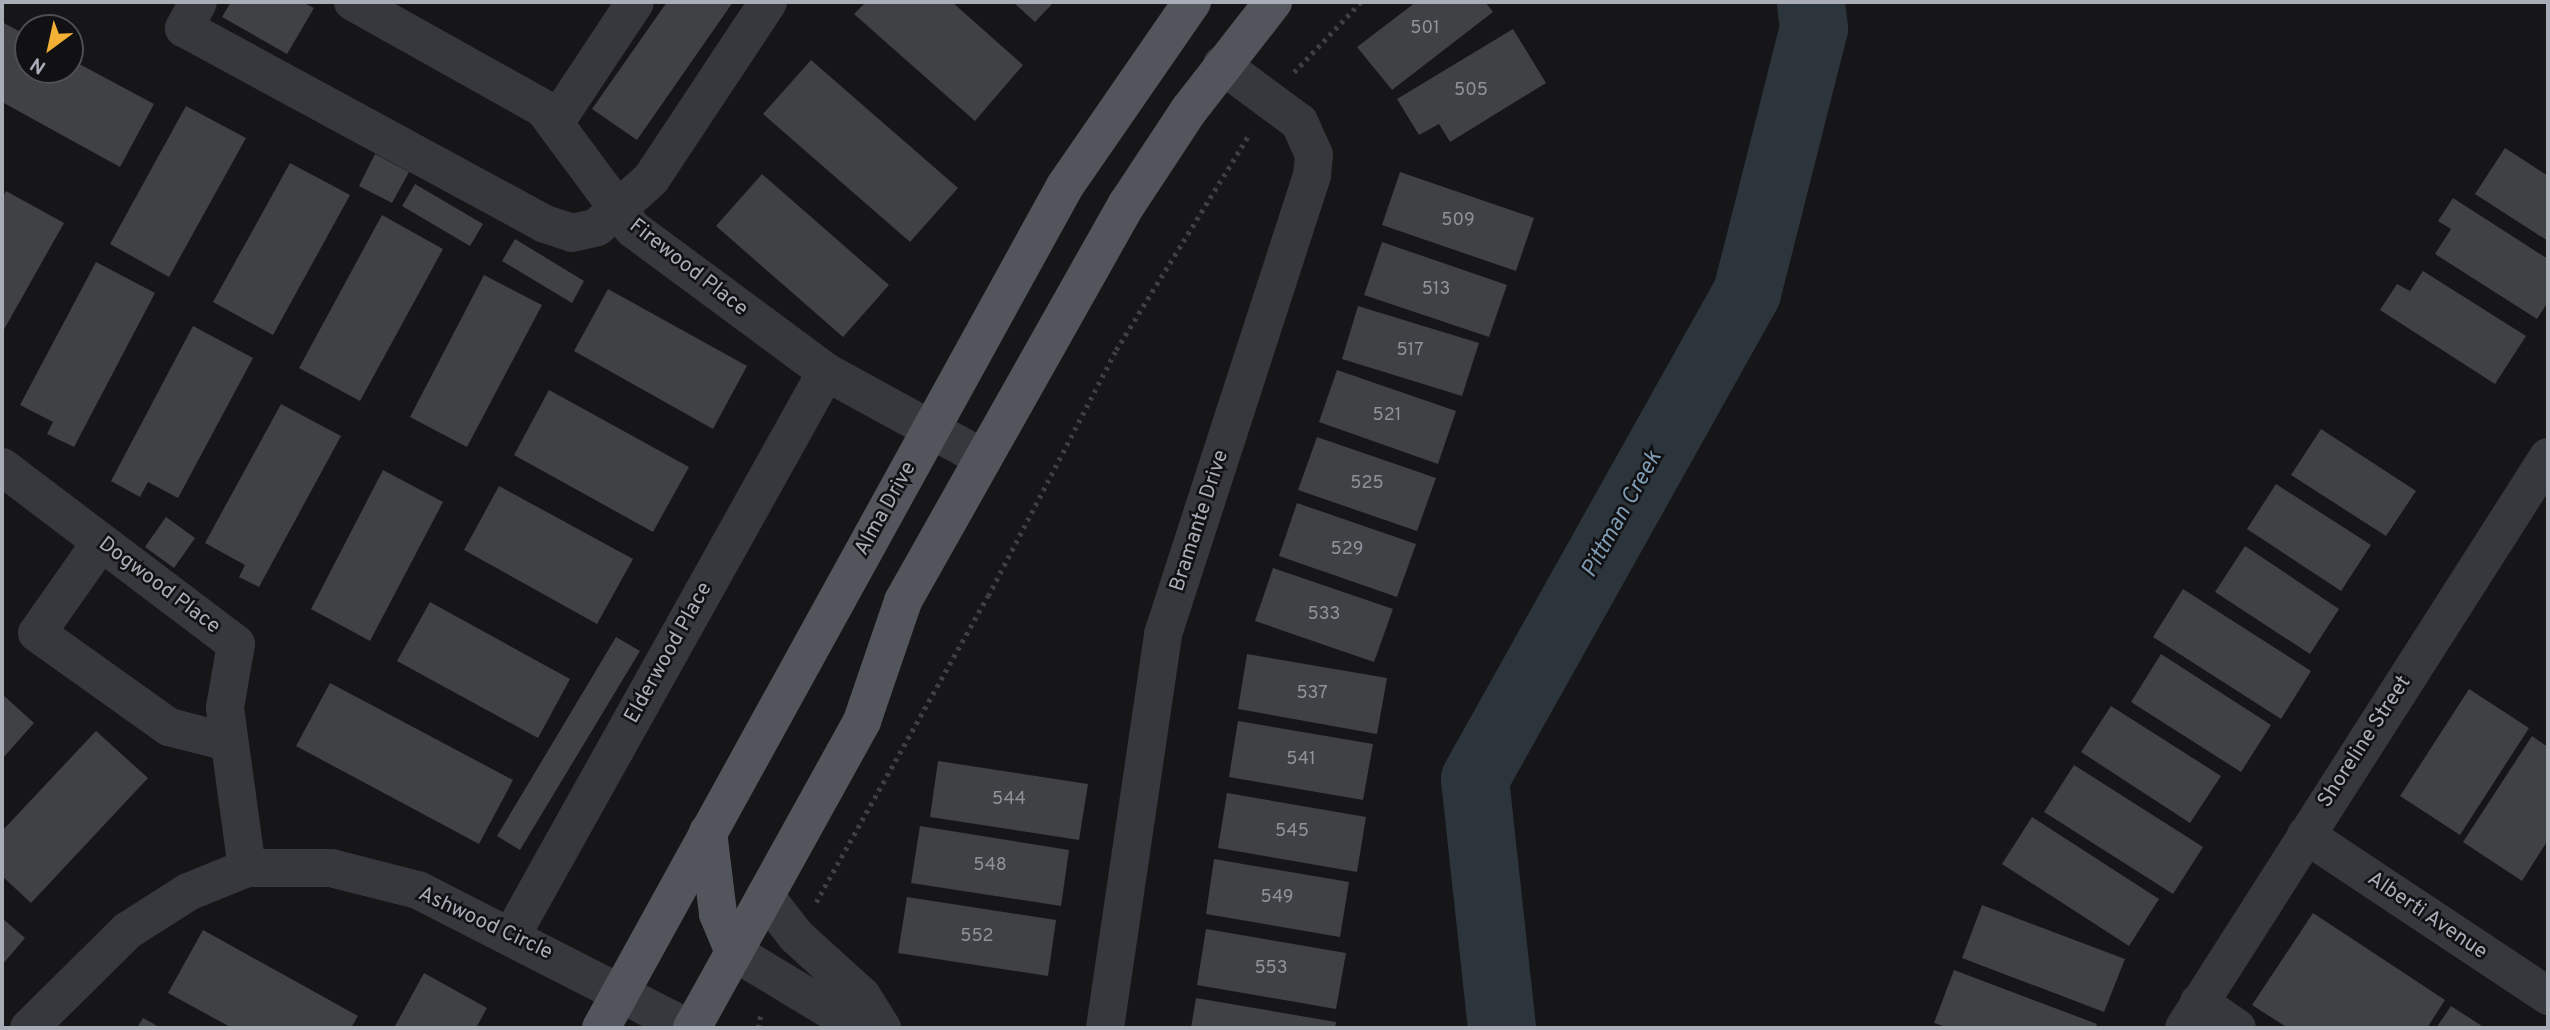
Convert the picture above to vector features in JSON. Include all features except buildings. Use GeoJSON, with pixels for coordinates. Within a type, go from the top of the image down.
{"type":"FeatureCollection","features":[{"type":"Feature","properties":{"kind":"main road","name":"Alma Drive"},"geometry":{"type":"LineString","coordinates":[[601,1028],[1072,174],[1192,2]]}},
{"type":"Feature","properties":{"kind":"main road"},"geometry":{"type":"LineString","coordinates":[[690,1028],[862,721],[904,601],[1127,204],[1222,65],[1273,2]]}},
{"type":"Feature","properties":{"kind":"main road"},"geometry":{"type":"LineString","coordinates":[[708,832],[718,914],[734,952]]}},
{"type":"Feature","properties":{"kind":"street"},"geometry":{"type":"LineString","coordinates":[[198,2],[184,28],[545,225],[584,233],[617,212],[650,179],[768,2]]}},
{"type":"Feature","properties":{"kind":"street","name":"Firewood Place"},"geometry":{"type":"LineString","coordinates":[[353,2],[515,89],[557,120],[617,212],[826,372],[983,458]]}},
{"type":"Feature","properties":{"kind":"street"},"geometry":{"type":"LineString","coordinates":[[557,120],[635,2]]}},
{"type":"Feature","properties":{"kind":"street","name":"Bramante Drive"},"geometry":{"type":"LineString","coordinates":[[1105,1028],[1163,634],[1312,174],[1310,137],[1272,99],[1222,65]]}},
{"type":"Feature","properties":{"kind":"street","name":"Elderwood Place"},"geometry":{"type":"LineString","coordinates":[[513,933],[826,372]]}},
{"type":"Feature","properties":{"kind":"street","name":"Shoreline Street"},"geometry":{"type":"LineString","coordinates":[[2191,1015],[2548,457]]}},
{"type":"Feature","properties":{"kind":"street","name":"Dogwood Place"},"geometry":{"type":"LineString","coordinates":[[2,467],[236,644],[225,708],[247,868]]}},
{"type":"Feature","properties":{"kind":"street"},"geometry":{"type":"LineString","coordinates":[[101,542],[37,633],[169,727],[228,741]]}},
{"type":"Feature","properties":{"kind":"street","name":"Alberti Avenue"},"geometry":{"type":"LineString","coordinates":[[2306,835],[2548,996]]}},
{"type":"Feature","properties":{"kind":"street","name":"Ashwood Circle"},"geometry":{"type":"LineString","coordinates":[[29,1028],[127,931],[188,892],[247,868],[331,868],[418,890],[513,933],[690,1028]]}},
{"type":"Feature","properties":{"kind":"street"},"geometry":{"type":"LineString","coordinates":[[765,896],[796,936],[862,996],[882,1028]]}},
{"type":"Feature","properties":{"kind":"street"},"geometry":{"type":"LineString","coordinates":[[734,952],[860,1028]]}},
{"type":"Feature","properties":{"kind":"street"},"geometry":{"type":"LineString","coordinates":[[2191,1015],[2237,1028]]}},
{"type":"Feature","properties":{"kind":"path"},"geometry":{"type":"LineString","coordinates":[[811,911],[988,596],[1116,350],[1272,99],[1361,2]]}},
{"type":"Feature","properties":{"kind":"waterway","name":"Pittman Creek"},"geometry":{"type":"LineString","coordinates":[[1502,1028],[1475,779],[1747,293],[1814,28],[1811,2]]}}]}
